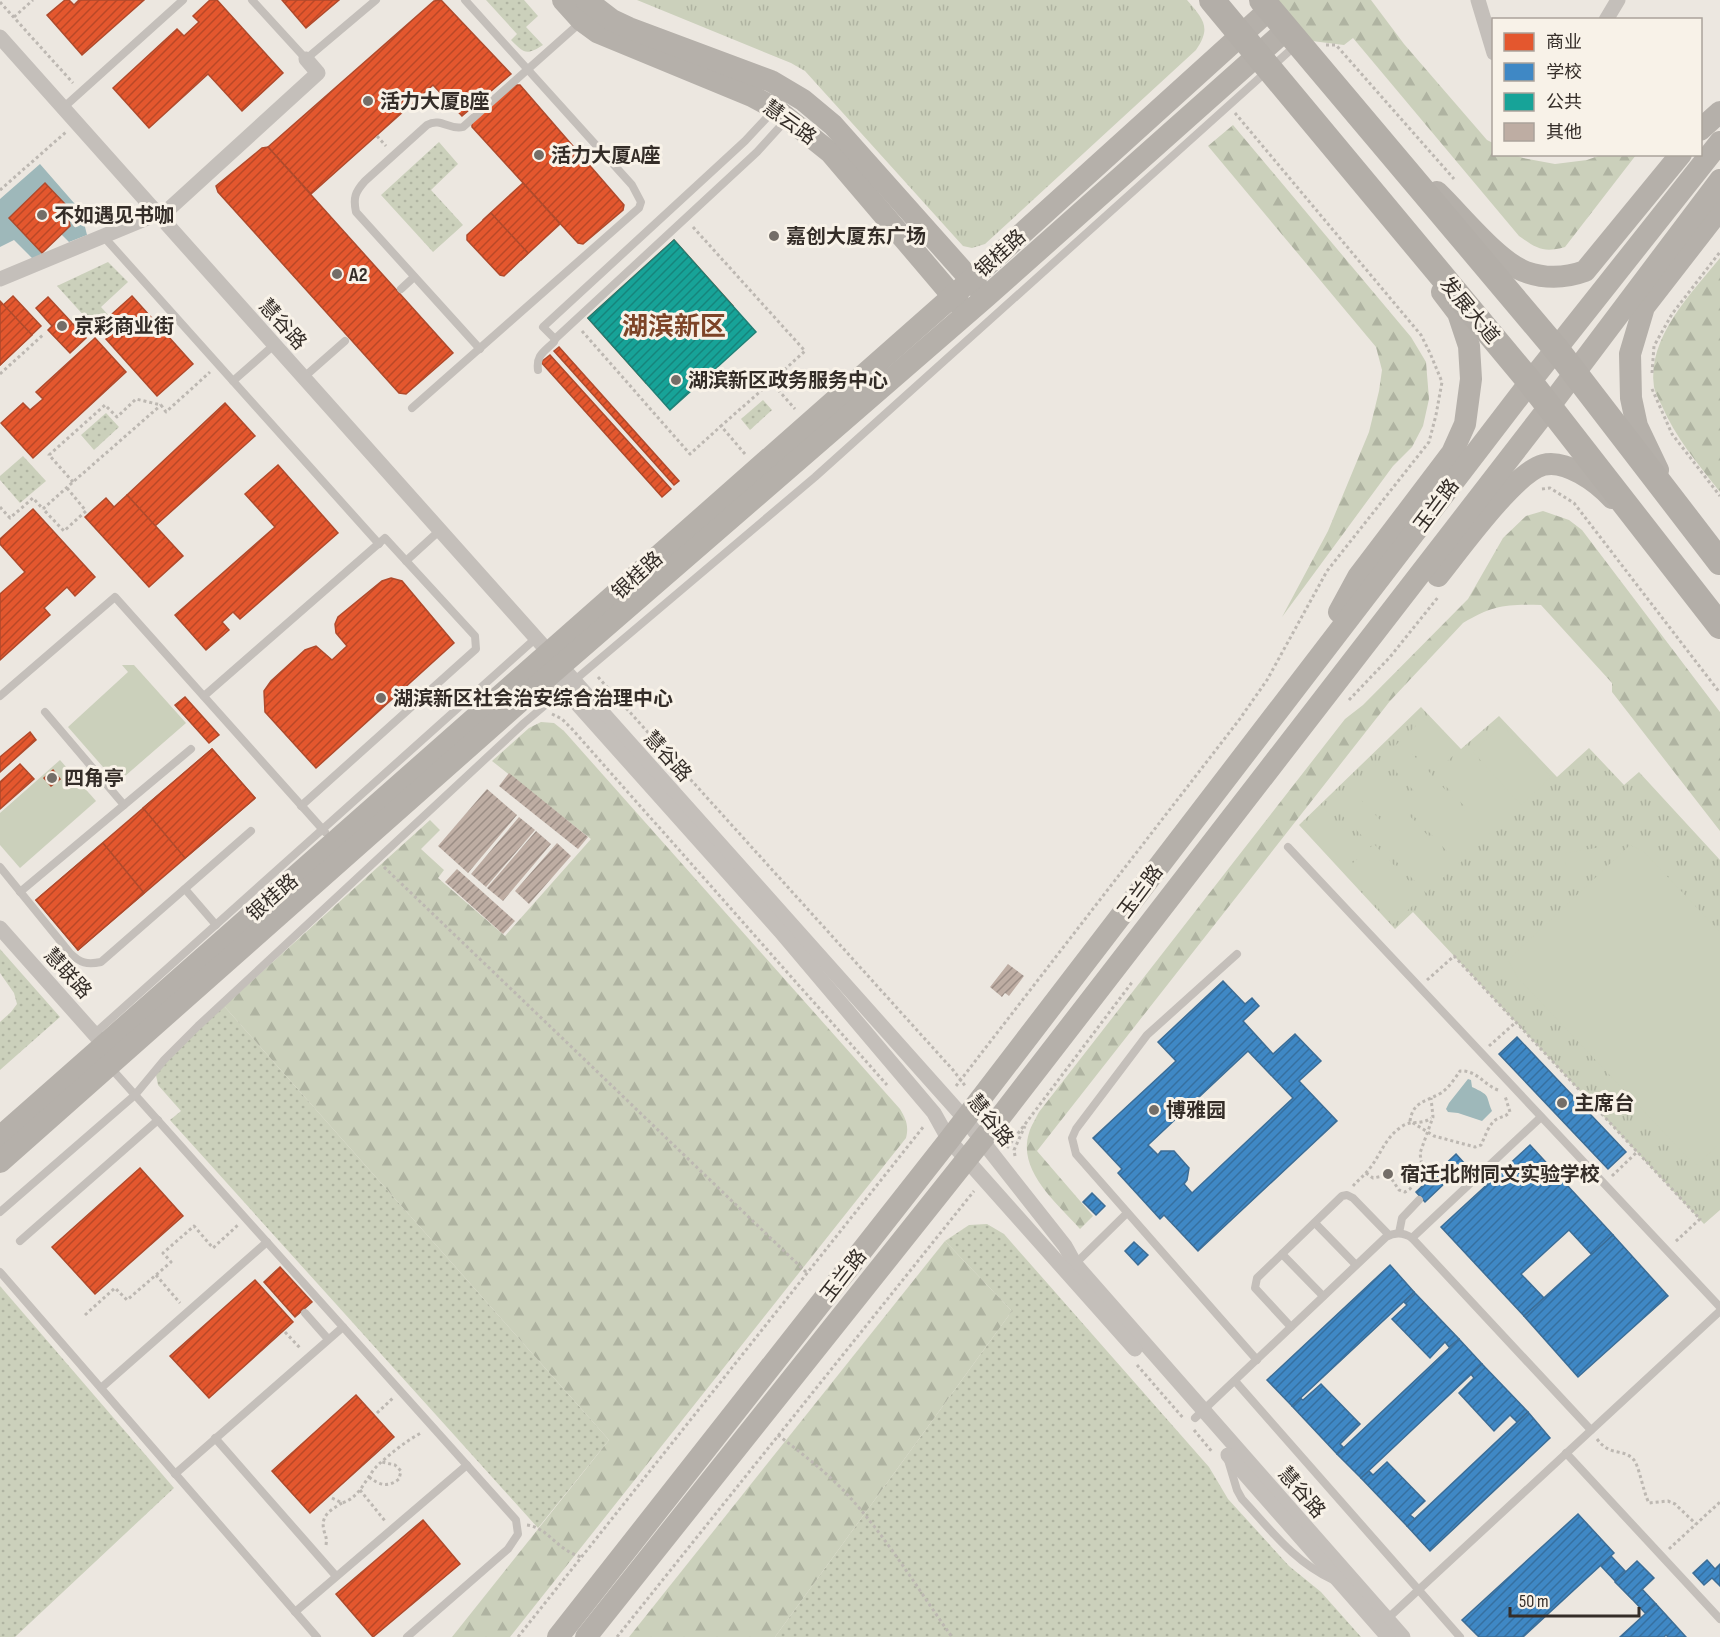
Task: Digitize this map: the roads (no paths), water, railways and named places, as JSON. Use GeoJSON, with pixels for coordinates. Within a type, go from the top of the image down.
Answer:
{"type":"FeatureCollection","features":[{"type":"Feature","properties":{"kind":"main road","name":"发展大道"},"geometry":{"type":"LineString","coordinates":[[1212,0],[1530,382],[1720,626]]}},
{"type":"Feature","properties":{"kind":"main road","name":"发展大道"},"geometry":{"type":"LineString","coordinates":[[1266,4],[1557,350],[1720,562]]}},
{"type":"Feature","properties":{"kind":"street","name":"慧云路"},"geometry":{"type":"LineString","coordinates":[[563,0],[584,10],[597,32],[618,42],[833,125],[986,297]]}},
{"type":"Feature","properties":{"kind":"street"},"geometry":{"type":"LineString","coordinates":[[1478,0],[1489,26],[1492,42]]}},
{"type":"Feature","properties":{"kind":"street"},"geometry":{"type":"LineString","coordinates":[[1607,18],[1618,0]]}},
{"type":"Feature","properties":{"kind":"street","name":"银桂路"},"geometry":{"type":"LineString","coordinates":[[0,1162],[102,1048],[328,836],[553,666],[758,469],[1241,34],[1266,4]]}},
{"type":"Feature","properties":{"kind":"street","name":"银桂路"},"geometry":{"type":"LineString","coordinates":[[0,1137],[1293,36]]}},
{"type":"Feature","properties":{"kind":"street","name":"慧谷路"},"geometry":{"type":"LineString","coordinates":[[0,37],[439,531],[934,1113],[949,1140],[966,1160],[1199,1414],[1226,1452],[1341,1584],[1384,1628],[1403,1637]]}},
{"type":"Feature","properties":{"kind":"street"},"geometry":{"type":"LineString","coordinates":[[0,279],[169,209],[318,73],[306,59]]}},
{"type":"Feature","properties":{"kind":"street","name":"慧云路"},"geometry":{"type":"LineString","coordinates":[[787,106],[831,153],[968,313]]}},
{"type":"Feature","properties":{"kind":"street"},"geometry":{"type":"LineString","coordinates":[[1702,129],[1720,112]]}},
{"type":"Feature","properties":{"kind":"street"},"geometry":{"type":"LineString","coordinates":[[1358,114],[1502,256],[1525,272],[1552,278],[1572,276],[1585,271],[1679,156]]}},
{"type":"Feature","properties":{"kind":"street"},"geometry":{"type":"LineString","coordinates":[[1305,676],[1358,577],[1452,453],[1465,424],[1471,379],[1469,346],[1458,314],[1330,142]]}},
{"type":"Feature","properties":{"kind":"street","name":"玉兰路"},"geometry":{"type":"LineString","coordinates":[[558,1637],[949,1140],[1530,382],[1720,142]]}},
{"type":"Feature","properties":{"kind":"street","name":"玉兰路"},"geometry":{"type":"LineString","coordinates":[[586,1637],[1338,697],[1574,373],[1720,180]]}},
{"type":"Feature","properties":{"kind":"street"},"geometry":{"type":"LineString","coordinates":[[1695,529],[1652,460],[1637,426],[1631,398],[1630,354],[1644,307],[1720,209]]}},
{"type":"Feature","properties":{"kind":"street"},"geometry":{"type":"LineString","coordinates":[[1338,697],[1510,488],[1527,473],[1544,464],[1579,472],[1601,486],[1659,548]]}},
{"type":"Feature","properties":{"kind":"street","name":"慧谷路"},"geometry":{"type":"LineString","coordinates":[[553,666],[946,1098],[971,1111],[989,1132],[998,1162],[1065,1246],[1075,1264],[1199,1414],[1384,1628]]}},
{"type":"Feature","properties":{"kind":"street","name":"慧联路"},"geometry":{"type":"LineString","coordinates":[[0,928],[102,1048]]}},
{"type":"Feature","properties":{"kind":"lane"},"geometry":{"type":"LineString","coordinates":[[63,108],[183,0]]}},
{"type":"Feature","properties":{"kind":"lane"},"geometry":{"type":"LineString","coordinates":[[252,0],[306,59],[376,0]]}},
{"type":"Feature","properties":{"kind":"lane"},"geometry":{"type":"LineString","coordinates":[[412,408],[639,208],[641,202],[632,185],[465,0]]}},
{"type":"Feature","properties":{"kind":"lane"},"geometry":{"type":"LineString","coordinates":[[480,349],[356,212],[353,200],[357,190],[427,124],[437,122],[458,129],[463,128],[528,70],[584,10]]}},
{"type":"Feature","properties":{"kind":"lane"},"geometry":{"type":"LineString","coordinates":[[0,1212],[135,1095],[164,1060],[198,1026],[524,723],[553,666],[590,668],[815,477],[1229,106],[1264,62]]}},
{"type":"Feature","properties":{"kind":"lane"},"geometry":{"type":"LineString","coordinates":[[538,370],[539,357],[555,339],[757,152],[787,106]]}},
{"type":"Feature","properties":{"kind":"lane"},"geometry":{"type":"LineString","coordinates":[[555,339],[543,327],[787,106]]}},
{"type":"Feature","properties":{"kind":"lane"},"geometry":{"type":"LineString","coordinates":[[104,237],[379,544]]}},
{"type":"Feature","properties":{"kind":"lane"},"geometry":{"type":"LineString","coordinates":[[401,289],[414,277]]}},
{"type":"Feature","properties":{"kind":"lane"},"geometry":{"type":"LineString","coordinates":[[303,378],[345,341]]}},
{"type":"Feature","properties":{"kind":"lane"},"geometry":{"type":"LineString","coordinates":[[233,381],[274,345]]}},
{"type":"Feature","properties":{"kind":"lane"},"geometry":{"type":"LineString","coordinates":[[406,561],[439,531]]}},
{"type":"Feature","properties":{"kind":"lane"},"geometry":{"type":"LineString","coordinates":[[204,696],[385,538],[475,636],[476,649],[301,806]]}},
{"type":"Feature","properties":{"kind":"lane"},"geometry":{"type":"LineString","coordinates":[[0,696],[115,597],[328,836],[216,924],[102,1048],[135,1095],[516,1520],[518,1534],[508,1549],[407,1637]]}},
{"type":"Feature","properties":{"kind":"lane"},"geometry":{"type":"LineString","coordinates":[[45,712],[124,805]]}},
{"type":"Feature","properties":{"kind":"lane"},"geometry":{"type":"LineString","coordinates":[[20,892],[191,749]]}},
{"type":"Feature","properties":{"kind":"lane"},"geometry":{"type":"LineString","coordinates":[[0,867],[70,953],[79,962],[90,964],[101,962],[251,831]]}},
{"type":"Feature","properties":{"kind":"lane"},"geometry":{"type":"LineString","coordinates":[[1288,847],[1720,1309],[1419,1589],[1384,1628]]}},
{"type":"Feature","properties":{"kind":"lane"},"geometry":{"type":"LineString","coordinates":[[185,889],[216,924]]}},
{"type":"Feature","properties":{"kind":"lane"},"geometry":{"type":"LineString","coordinates":[[1237,954],[1147,1035],[1071,1138],[1076,1154],[1257,1360]]}},
{"type":"Feature","properties":{"kind":"lane"},"geometry":{"type":"LineString","coordinates":[[1412,1238],[1541,1117]]}},
{"type":"Feature","properties":{"kind":"lane"},"geometry":{"type":"LineString","coordinates":[[20,1241],[158,1120]]}},
{"type":"Feature","properties":{"kind":"lane"},"geometry":{"type":"LineString","coordinates":[[1292,1327],[1255,1288],[1257,1278],[1342,1196],[1347,1195],[1353,1198],[1389,1235]]}},
{"type":"Feature","properties":{"kind":"lane"},"geometry":{"type":"LineString","coordinates":[[1398,1233],[1402,1218],[1419,1200]]}},
{"type":"Feature","properties":{"kind":"lane"},"geometry":{"type":"LineString","coordinates":[[1075,1264],[1127,1213]]}},
{"type":"Feature","properties":{"kind":"lane"},"geometry":{"type":"LineString","coordinates":[[1315,1222],[1356,1265]]}},
{"type":"Feature","properties":{"kind":"lane"},"geometry":{"type":"LineString","coordinates":[[1199,1414],[1356,1265],[1389,1235],[1398,1233],[1412,1238],[1591,1430]]}},
{"type":"Feature","properties":{"kind":"lane"},"geometry":{"type":"LineString","coordinates":[[101,1388],[267,1242]]}},
{"type":"Feature","properties":{"kind":"lane"},"geometry":{"type":"LineString","coordinates":[[1282,1254],[1323,1296]]}},
{"type":"Feature","properties":{"kind":"lane"},"geometry":{"type":"LineString","coordinates":[[0,1272],[317,1637]]}},
{"type":"Feature","properties":{"kind":"lane"},"geometry":{"type":"LineString","coordinates":[[305,1313],[328,1339]]}},
{"type":"Feature","properties":{"kind":"lane"},"geometry":{"type":"LineString","coordinates":[[175,1474],[343,1327]]}},
{"type":"Feature","properties":{"kind":"lane"},"geometry":{"type":"LineString","coordinates":[[1235,1381],[1460,1637]]}},
{"type":"Feature","properties":{"kind":"lane"},"geometry":{"type":"LineString","coordinates":[[215,1438],[336,1576]]}},
{"type":"Feature","properties":{"kind":"lane"},"geometry":{"type":"LineString","coordinates":[[1566,1454],[1720,1619]]}},
{"type":"Feature","properties":{"kind":"lane"},"geometry":{"type":"LineString","coordinates":[[295,1612],[467,1465]]}},
{"type":"Feature","properties":{"kind":"water"},"geometry":{"type":"Polygon","coordinates":[[[40,164],[81,211],[87,235],[69,242],[61,234],[70,225],[66,205],[45,184],[42,253],[34,260],[14,240],[0,247],[0,199],[40,164]]]}},
{"type":"Feature","properties":{"kind":"water"},"geometry":{"type":"Polygon","coordinates":[[[1468,1079],[1471,1080],[1472,1087],[1487,1096],[1492,1111],[1482,1121],[1448,1112],[1446,1109],[1468,1079]]]}},
{"type":"Feature","properties":{"kind":"place","name":"活力大厦B座"},"geometry":{"type":"Point","coordinates":[368,101]}},
{"type":"Feature","properties":{"kind":"place","name":"活力大厦A座"},"geometry":{"type":"Point","coordinates":[539,155]}},
{"type":"Feature","properties":{"kind":"place","name":"不如遇见书咖"},"geometry":{"type":"Point","coordinates":[42,215]}},
{"type":"Feature","properties":{"kind":"place","name":"嘉创大厦东广场"},"geometry":{"type":"Point","coordinates":[774,236]}},
{"type":"Feature","properties":{"kind":"place","name":"A2"},"geometry":{"type":"Point","coordinates":[337,274]}},
{"type":"Feature","properties":{"kind":"place","name":"京彩商业街"},"geometry":{"type":"Point","coordinates":[62,326]}},
{"type":"Feature","properties":{"kind":"place","name":"湖滨新区政务服务中心"},"geometry":{"type":"Point","coordinates":[676,380]}},
{"type":"Feature","properties":{"kind":"place","name":"湖滨新区社会治安综合治理中心"},"geometry":{"type":"Point","coordinates":[381,698]}},
{"type":"Feature","properties":{"kind":"place","name":"四角亭"},"geometry":{"type":"Point","coordinates":[52,778]}},
{"type":"Feature","properties":{"kind":"place","name":"主席台"},"geometry":{"type":"Point","coordinates":[1562,1103]}},
{"type":"Feature","properties":{"kind":"place","name":"博雅园"},"geometry":{"type":"Point","coordinates":[1154,1110]}},
{"type":"Feature","properties":{"kind":"place","name":"宿迁北附同文实验学校"},"geometry":{"type":"Point","coordinates":[1388,1174]}},
{"type":"Feature","properties":{"kind":"district","name":"湖滨新区"},"geometry":{"type":"Point","coordinates":[674,326]}}]}
